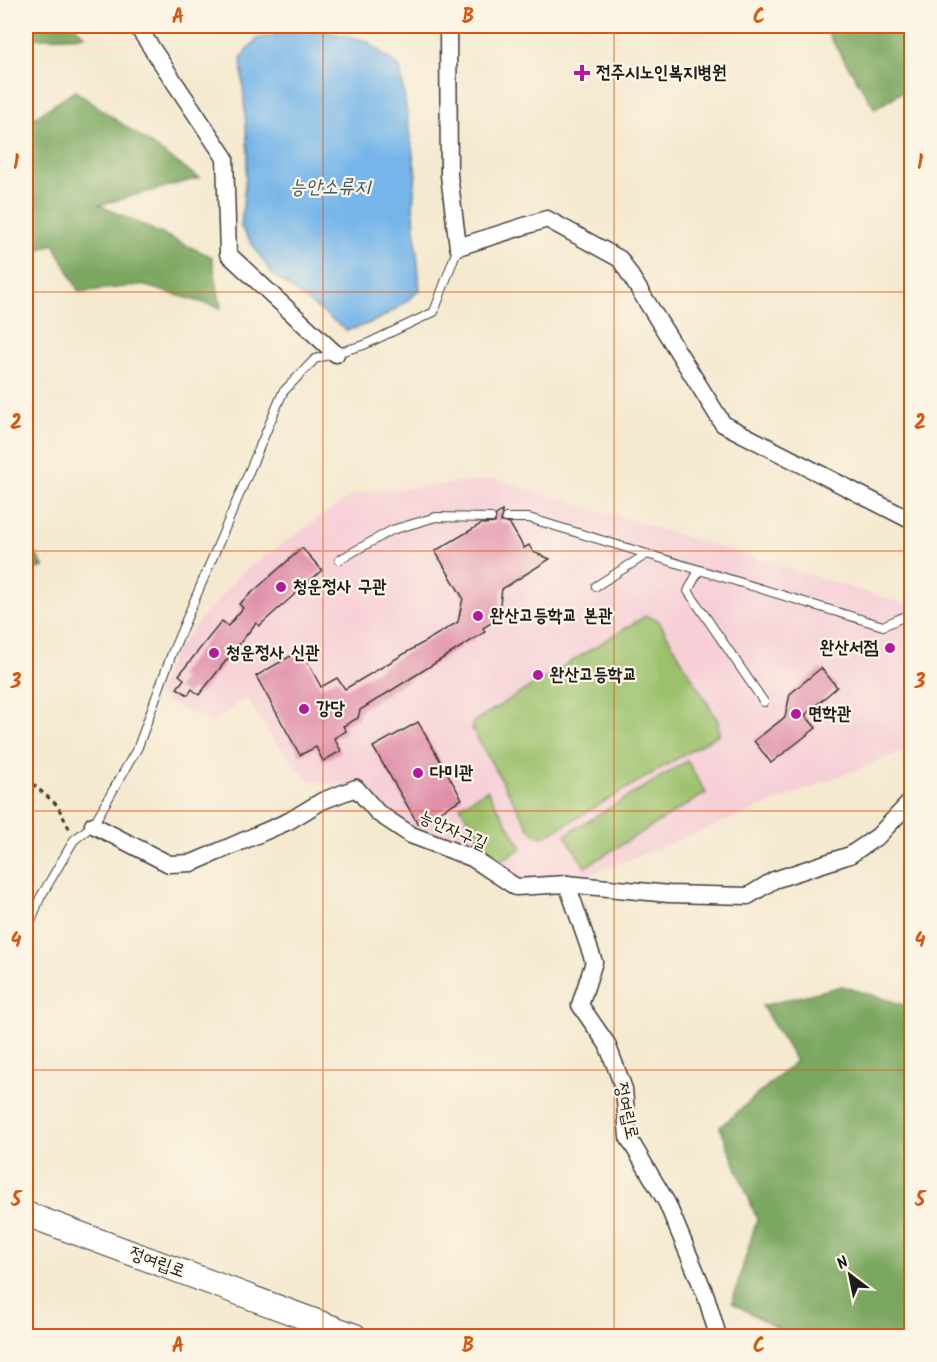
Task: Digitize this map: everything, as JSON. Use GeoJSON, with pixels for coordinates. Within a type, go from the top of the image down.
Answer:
{"type":"FeatureCollection","features":[{"type":"Feature","properties":{"kind":"street"},"geometry":{"type":"LineString","coordinates":[[137,26],[225,158],[228,254],[336,354]]}},
{"type":"Feature","properties":{"kind":"street"},"geometry":{"type":"LineString","coordinates":[[448,26],[449,175],[458,247],[547,219],[620,258],[723,424],[912,521]]}},
{"type":"Feature","properties":{"kind":"street","name":"능안자구길"},"geometry":{"type":"LineString","coordinates":[[93,825],[169,864],[192,863],[289,821],[322,801],[356,788],[378,813],[411,835],[472,858],[516,887],[567,884],[669,894],[748,896],[774,880],[850,855],[878,836],[912,800]]}},
{"type":"Feature","properties":{"kind":"street","name":"정여립로"},"geometry":{"type":"LineString","coordinates":[[567,884],[594,962],[580,1005],[607,1044],[624,1089],[628,1137],[667,1203],[706,1296],[718,1336]]}},
{"type":"Feature","properties":{"kind":"street","name":"정여립로"},"geometry":{"type":"LineString","coordinates":[[26,1214],[355,1336]]}},
{"type":"Feature","properties":{"kind":"lane"},"geometry":{"type":"LineString","coordinates":[[26,922],[31,921],[40,898],[74,840],[93,825],[138,747],[180,632],[283,392],[315,359],[364,345],[434,312],[458,247]]}},
{"type":"Feature","properties":{"kind":"lane"},"geometry":{"type":"LineString","coordinates":[[339,560],[392,530],[436,517],[491,518]]}},
{"type":"Feature","properties":{"kind":"lane"},"geometry":{"type":"LineString","coordinates":[[506,518],[529,518],[884,626],[912,613]]}},
{"type":"Feature","properties":{"kind":"lane"},"geometry":{"type":"LineString","coordinates":[[596,586],[647,554]]}},
{"type":"Feature","properties":{"kind":"lane"},"geometry":{"type":"LineString","coordinates":[[699,570],[688,591],[764,702]]}},
{"type":"Feature","properties":{"kind":"path"},"geometry":{"type":"LineString","coordinates":[[26,778],[57,805],[74,840]]}},
{"type":"Feature","properties":{"kind":"shaded area","name":"완산고등학교"},"geometry":{"type":"Polygon","coordinates":[[[497,479],[911,606],[911,748],[567,884],[508,882],[430,842],[356,788],[308,780],[271,737],[246,697],[211,724],[157,696],[172,653],[241,573],[355,493],[497,479]]]}},
{"type":"Feature","properties":{"kind":"green space"},"geometry":{"type":"Polygon","coordinates":[[[26,26],[75,26],[85,36],[26,39],[26,26]]]}},
{"type":"Feature","properties":{"kind":"green space"},"geometry":{"type":"Polygon","coordinates":[[[823,26],[911,26],[911,86],[875,109],[823,26]]]}},
{"type":"Feature","properties":{"kind":"green space"},"geometry":{"type":"Polygon","coordinates":[[[75,91],[199,178],[99,205],[212,257],[221,308],[142,285],[79,292],[54,244],[26,254],[26,123],[75,91]]]}},
{"type":"Feature","properties":{"kind":"green space"},"geometry":{"type":"Polygon","coordinates":[[[26,539],[44,567],[26,572],[26,539]]]}},
{"type":"Feature","properties":{"kind":"green space"},"geometry":{"type":"Polygon","coordinates":[[[645,616],[658,620],[718,721],[719,734],[546,836],[540,837],[529,828],[472,729],[473,722],[645,616]]]}},
{"type":"Feature","properties":{"kind":"green space"},"geometry":{"type":"Polygon","coordinates":[[[687,761],[706,793],[585,867],[565,835],[687,761]]]}},
{"type":"Feature","properties":{"kind":"green space"},"geometry":{"type":"Polygon","coordinates":[[[487,790],[522,848],[494,865],[460,806],[487,790]]]}},
{"type":"Feature","properties":{"kind":"green space"},"geometry":{"type":"Polygon","coordinates":[[[842,986],[911,1007],[911,1336],[909,1334],[905,1336],[791,1336],[732,1303],[757,1219],[720,1127],[796,1061],[762,1006],[842,986]]]}},
{"type":"Feature","properties":{"kind":"water","name":"능안소류지"},"geometry":{"type":"Polygon","coordinates":[[[309,28],[367,41],[400,68],[416,174],[413,203],[420,290],[386,315],[357,328],[346,330],[272,274],[241,227],[248,153],[241,58],[257,39],[309,28]]]}},
{"type":"Feature","properties":{"kind":"building","name":"완산고등학교 본관"},"geometry":{"type":"Polygon","coordinates":[[[502,511],[501,522],[510,524],[524,548],[529,545],[533,552],[550,559],[502,589],[499,611],[494,621],[483,628],[485,632],[360,710],[358,718],[343,726],[346,731],[334,738],[341,751],[323,761],[316,747],[300,755],[256,676],[301,650],[321,687],[337,678],[345,689],[458,622],[463,598],[435,551],[481,524],[495,523],[496,515],[502,511]]]}},
{"type":"Feature","properties":{"kind":"building"},"geometry":{"type":"Polygon","coordinates":[[[302,548],[322,570],[259,626],[256,623],[199,695],[192,689],[188,695],[177,688],[184,679],[179,675],[222,621],[228,626],[243,608],[239,604],[302,548]]]}},
{"type":"Feature","properties":{"kind":"building","name":"면학관"},"geometry":{"type":"Polygon","coordinates":[[[821,668],[837,687],[805,715],[816,728],[771,763],[754,741],[785,717],[790,694],[821,668]]]}},
{"type":"Feature","properties":{"kind":"building","name":"다미관"},"geometry":{"type":"Polygon","coordinates":[[[418,722],[462,799],[418,824],[373,747],[418,722]]]}},
{"type":"Feature","properties":{"kind":"place","name":"전주시노인복지병원"},"geometry":{"type":"Point","coordinates":[582,73]}},
{"type":"Feature","properties":{"kind":"place","name":"청운정사 구관"},"geometry":{"type":"Point","coordinates":[281,587]}},
{"type":"Feature","properties":{"kind":"place","name":"완산고등학교 본관"},"geometry":{"type":"Point","coordinates":[478,616]}},
{"type":"Feature","properties":{"kind":"place","name":"완산서점"},"geometry":{"type":"Point","coordinates":[890,648]}},
{"type":"Feature","properties":{"kind":"place","name":"청운정사 신관"},"geometry":{"type":"Point","coordinates":[214,653]}},
{"type":"Feature","properties":{"kind":"place","name":"완산고등학교"},"geometry":{"type":"Point","coordinates":[538,675]}},
{"type":"Feature","properties":{"kind":"place","name":"강당"},"geometry":{"type":"Point","coordinates":[304,709]}},
{"type":"Feature","properties":{"kind":"place","name":"면학관"},"geometry":{"type":"Point","coordinates":[796,714]}},
{"type":"Feature","properties":{"kind":"place","name":"다미관"},"geometry":{"type":"Point","coordinates":[418,773]}}]}
